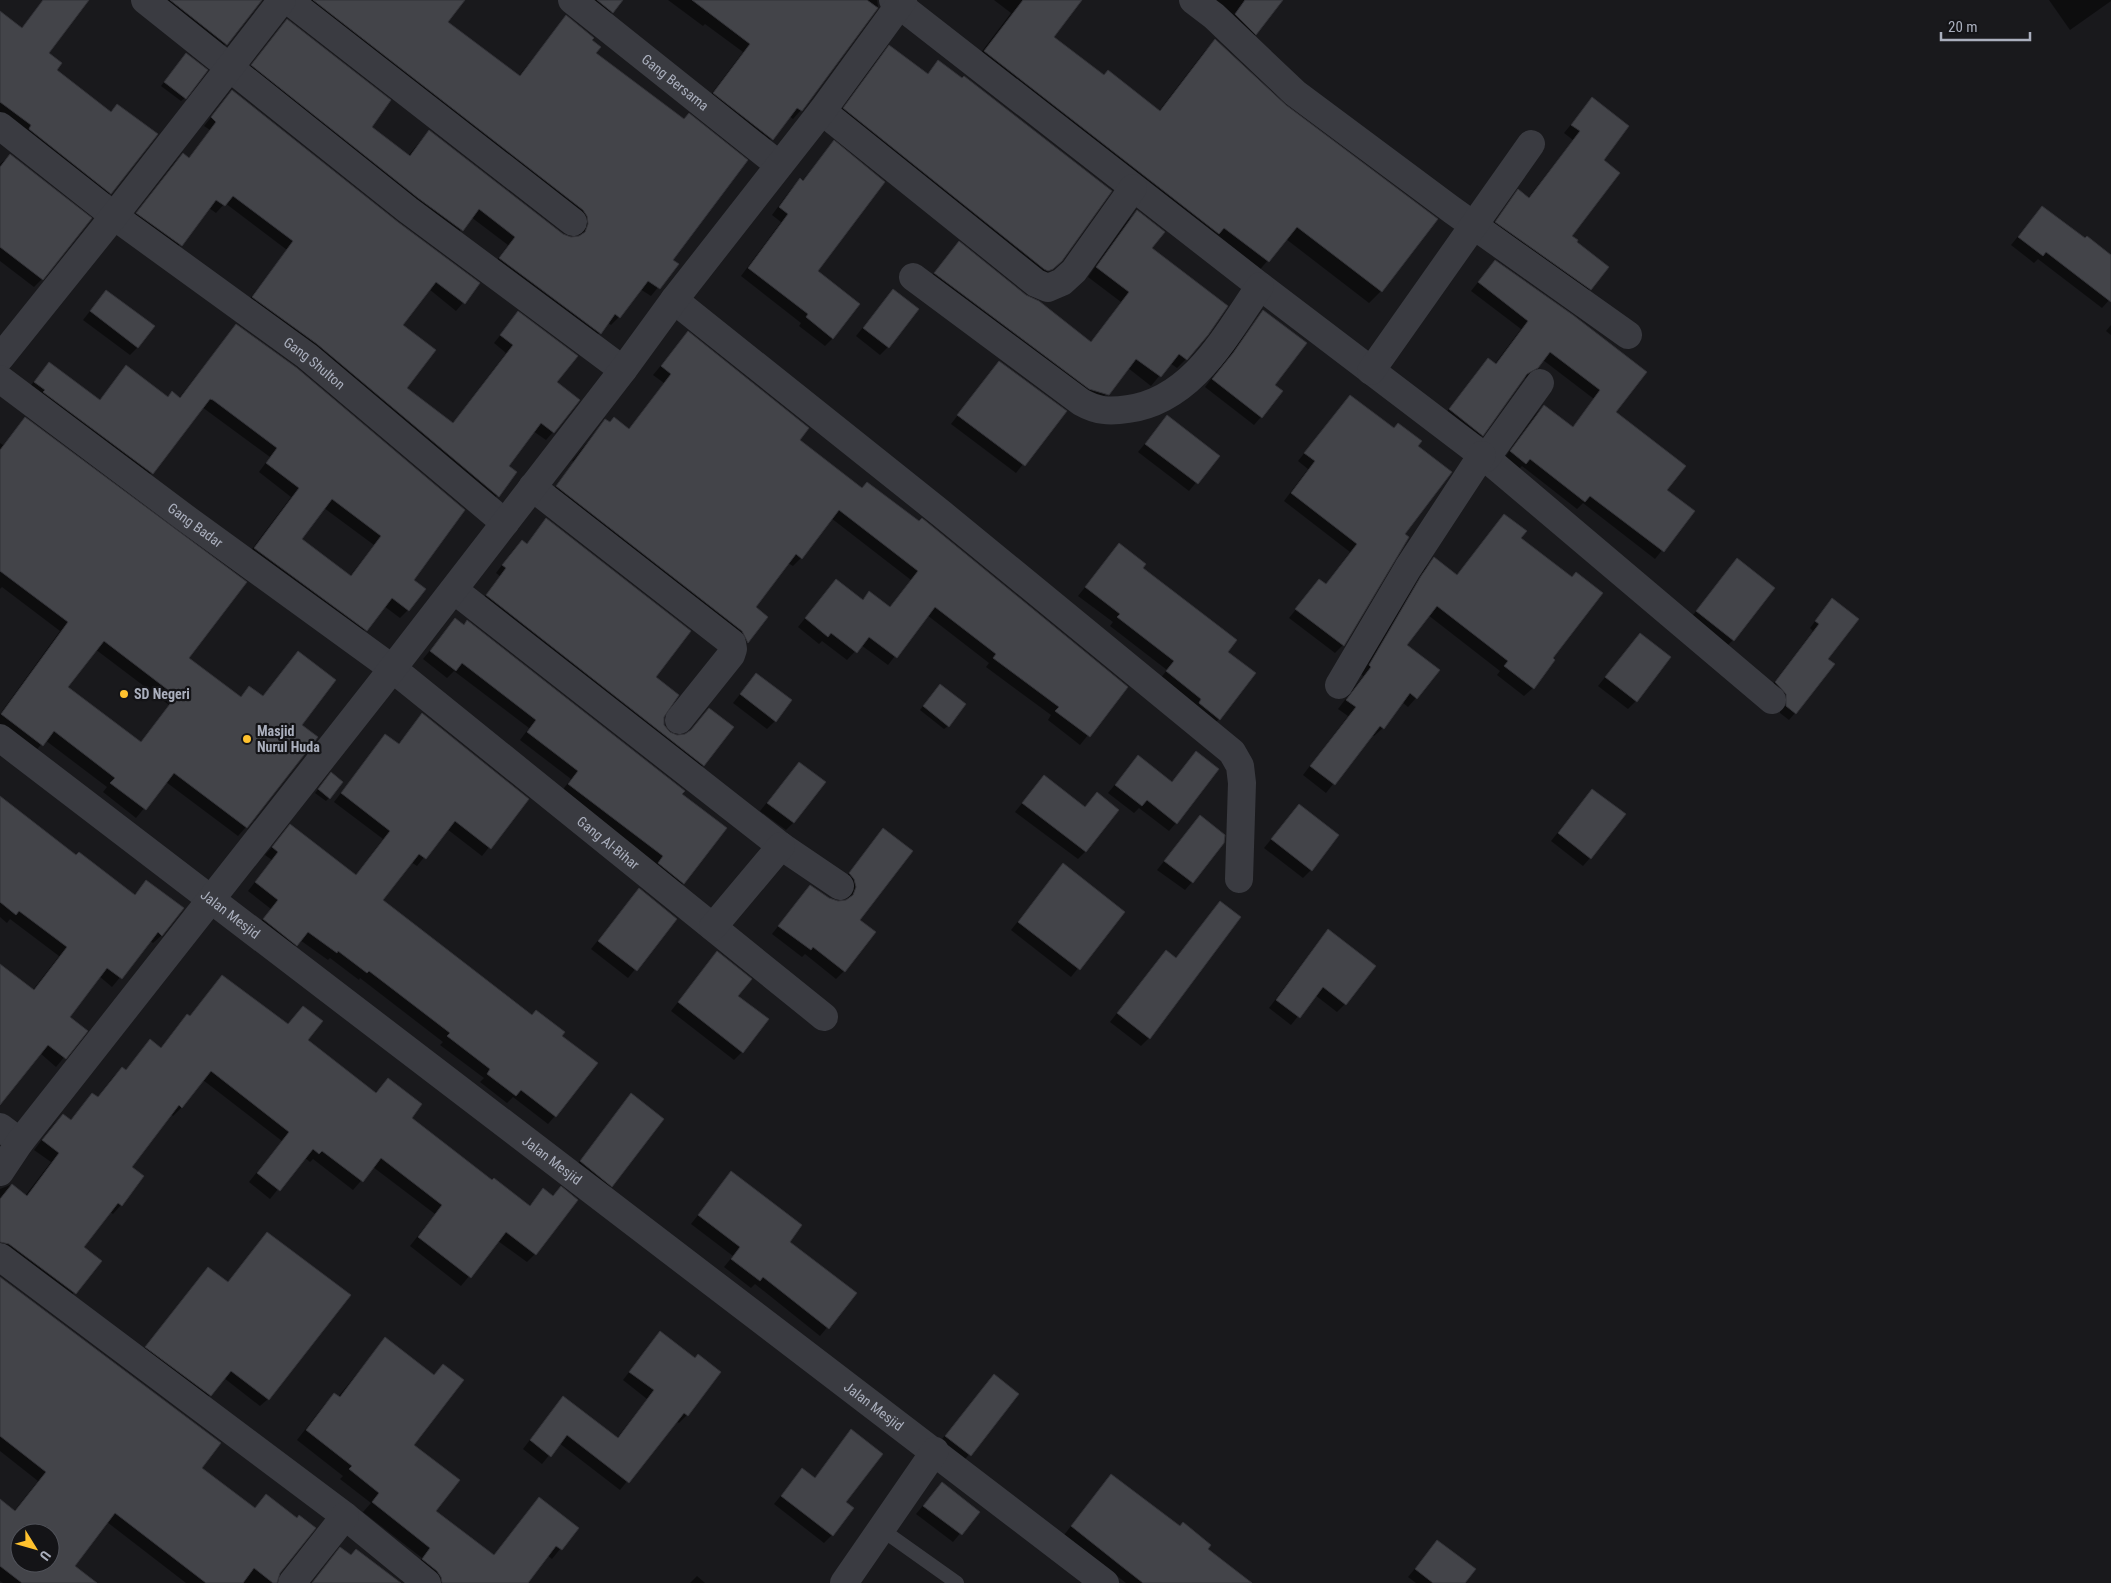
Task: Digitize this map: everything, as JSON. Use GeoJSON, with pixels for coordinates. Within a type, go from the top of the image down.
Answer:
{"type":"FeatureCollection","features":[{"type":"Feature","properties":{"kind":"street"},"geometry":{"type":"LineString","coordinates":[[145,0],[229,69],[408,210],[623,370]]}},
{"type":"Feature","properties":{"kind":"street"},"geometry":{"type":"LineString","coordinates":[[0,358],[114,216],[282,0]]}},
{"type":"Feature","properties":{"kind":"street"},"geometry":{"type":"LineString","coordinates":[[288,0],[573,222]]}},
{"type":"Feature","properties":{"kind":"street","name":"Gang Bersama"},"geometry":{"type":"LineString","coordinates":[[572,0],[779,165]]}},
{"type":"Feature","properties":{"kind":"street"},"geometry":{"type":"LineString","coordinates":[[1193,0],[1214,16],[1295,93],[1472,224],[1628,335]]}},
{"type":"Feature","properties":{"kind":"street"},"geometry":{"type":"LineString","coordinates":[[0,1172],[10,1135],[212,899],[393,669],[623,370],[674,300],[822,111],[899,2],[1133,188],[1484,456],[1772,700]]}},
{"type":"Feature","properties":{"kind":"street"},"geometry":{"type":"LineString","coordinates":[[822,111],[1036,283],[1048,288],[1062,282],[1074,271],[1133,188]]}},
{"type":"Feature","properties":{"kind":"street","name":"Gang Shulton"},"geometry":{"type":"LineString","coordinates":[[0,126],[114,216],[307,356],[505,523]]}},
{"type":"Feature","properties":{"kind":"street"},"geometry":{"type":"LineString","coordinates":[[1371,371],[1472,224],[1530,144]]}},
{"type":"Feature","properties":{"kind":"street"},"geometry":{"type":"LineString","coordinates":[[914,277],[1080,402],[1100,411],[1140,408],[1181,388],[1204,365],[1260,286]]}},
{"type":"Feature","properties":{"kind":"street"},"geometry":{"type":"LineString","coordinates":[[674,300],[957,526],[1232,752],[1240,766],[1242,783],[1239,879]]}},
{"type":"Feature","properties":{"kind":"street","name":"Gang Badar"},"geometry":{"type":"LineString","coordinates":[[0,380],[393,669]]}},
{"type":"Feature","properties":{"kind":"street"},"geometry":{"type":"LineString","coordinates":[[1339,685],[1408,568],[1484,456],[1540,383]]}},
{"type":"Feature","properties":{"kind":"street"},"geometry":{"type":"LineString","coordinates":[[532,488],[732,643],[731,655],[680,720]]}},
{"type":"Feature","properties":{"kind":"street"},"geometry":{"type":"LineString","coordinates":[[454,590],[781,846],[840,886]]}},
{"type":"Feature","properties":{"kind":"street","name":"Gang Al-Bihar"},"geometry":{"type":"LineString","coordinates":[[393,669],[824,1017]]}},
{"type":"Feature","properties":{"kind":"street","name":"Jalan Mesjid"},"geometry":{"type":"LineString","coordinates":[[0,738],[935,1451],[1105,1583]]}},
{"type":"Feature","properties":{"kind":"street"},"geometry":{"type":"LineString","coordinates":[[713,927],[781,846]]}},
{"type":"Feature","properties":{"kind":"street"},"geometry":{"type":"LineString","coordinates":[[0,1257],[345,1516],[427,1583]]}},
{"type":"Feature","properties":{"kind":"street"},"geometry":{"type":"LineString","coordinates":[[844,1583],[935,1451]]}},
{"type":"Feature","properties":{"kind":"street"},"geometry":{"type":"LineString","coordinates":[[292,1583],[345,1516]]}},
{"type":"Feature","properties":{"kind":"lane"},"geometry":{"type":"LineString","coordinates":[[881,1529],[957,1583]]}},
{"type":"Feature","properties":{"kind":"building"},"geometry":{"type":"Polygon","coordinates":[[[43,0],[89,0],[49,53],[62,63],[57,70],[111,112],[117,104],[158,134],[111,194],[29,129],[31,125],[0,102],[0,11],[22,28],[43,0]]]}},
{"type":"Feature","properties":{"kind":"building"},"geometry":{"type":"Polygon","coordinates":[[[170,0],[262,0],[227,45],[170,0]]]}},
{"type":"Feature","properties":{"kind":"building"},"geometry":{"type":"Polygon","coordinates":[[[313,0],[465,0],[448,22],[520,76],[566,15],[594,38],[592,40],[601,47],[596,53],[684,119],[689,113],[748,160],[673,260],[679,264],[660,289],[648,281],[620,318],[615,314],[601,334],[499,258],[515,237],[479,209],[463,231],[418,198],[251,65],[287,19],[391,100],[372,127],[410,156],[429,130],[563,234],[571,237],[579,236],[585,232],[588,224],[587,216],[583,210],[313,0]]]}},
{"type":"Feature","properties":{"kind":"building"},"geometry":{"type":"Polygon","coordinates":[[[597,0],[623,0],[613,13],[597,0]]]}},
{"type":"Feature","properties":{"kind":"building"},"geometry":{"type":"Polygon","coordinates":[[[692,0],[867,0],[878,8],[802,111],[797,108],[773,140],[713,93],[750,44],[692,0]]]}},
{"type":"Feature","properties":{"kind":"building"},"geometry":{"type":"Polygon","coordinates":[[[1023,0],[1082,0],[1054,37],[1104,75],[1108,70],[1160,111],[1215,39],[1286,105],[1438,219],[1382,292],[1297,227],[1269,262],[1224,228],[1219,234],[984,51],[1023,0]]]}},
{"type":"Feature","properties":{"kind":"building"},"geometry":{"type":"Polygon","coordinates":[[[1245,0],[1283,0],[1256,35],[1235,14],[1245,0]]]}},
{"type":"Feature","properties":{"kind":"building"},"geometry":{"type":"Polygon","coordinates":[[[889,45],[928,74],[938,60],[962,78],[964,76],[1112,191],[1062,261],[1053,269],[1048,271],[1044,269],[843,108],[889,45]]]}},
{"type":"Feature","properties":{"kind":"building"},"geometry":{"type":"Polygon","coordinates":[[[186,53],[208,70],[186,99],[164,82],[186,53]]]}},
{"type":"Feature","properties":{"kind":"building"},"geometry":{"type":"Polygon","coordinates":[[[232,90],[398,222],[480,283],[465,304],[436,282],[403,325],[436,350],[407,388],[453,423],[513,345],[500,335],[518,311],[578,356],[557,382],[580,400],[554,433],[541,423],[509,466],[517,472],[499,497],[317,344],[252,297],[293,241],[233,196],[225,206],[216,200],[182,246],[136,213],[183,153],[189,158],[216,122],[211,117],[232,90]]]}},
{"type":"Feature","properties":{"kind":"building"},"geometry":{"type":"Polygon","coordinates":[[[1592,97],[1629,126],[1604,160],[1620,173],[1572,236],[1609,267],[1591,290],[1495,222],[1518,189],[1529,198],[1580,131],[1571,125],[1592,97]]]}},
{"type":"Feature","properties":{"kind":"building"},"geometry":{"type":"Polygon","coordinates":[[[834,140],[885,182],[818,271],[860,304],[833,339],[806,317],[808,314],[748,268],[788,214],[779,207],[800,178],[803,181],[834,140]]]}},
{"type":"Feature","properties":{"kind":"building"},"geometry":{"type":"Polygon","coordinates":[[[10,154],[92,218],[43,280],[0,247],[0,167],[10,154]]]}},
{"type":"Feature","properties":{"kind":"building"},"geometry":{"type":"Polygon","coordinates":[[[2042,206],[2085,238],[2087,236],[2111,255],[2111,302],[2046,252],[2043,256],[2018,237],[2042,206]]]}},
{"type":"Feature","properties":{"kind":"building"},"geometry":{"type":"Polygon","coordinates":[[[1137,210],[1165,232],[1152,248],[1228,306],[1208,335],[1187,360],[1179,354],[1161,377],[1136,359],[1109,395],[1089,389],[934,273],[959,241],[1026,295],[1039,301],[1091,342],[1129,292],[1096,267],[1137,210]]]}},
{"type":"Feature","properties":{"kind":"building"},"geometry":{"type":"Polygon","coordinates":[[[1495,260],[1573,315],[1647,372],[1616,412],[1686,466],[1667,490],[1695,511],[1664,552],[1590,496],[1585,502],[1530,459],[1526,464],[1510,451],[1544,405],[1573,427],[1600,390],[1550,352],[1538,368],[1527,374],[1483,436],[1449,409],[1488,358],[1496,364],[1528,321],[1478,282],[1495,260]]]}},
{"type":"Feature","properties":{"kind":"building"},"geometry":{"type":"Polygon","coordinates":[[[893,289],[919,309],[889,348],[863,328],[893,289]]]}},
{"type":"Feature","properties":{"kind":"building"},"geometry":{"type":"Polygon","coordinates":[[[106,290],[155,326],[138,348],[90,311],[106,290]]]}},
{"type":"Feature","properties":{"kind":"building"},"geometry":{"type":"Polygon","coordinates":[[[1263,310],[1307,343],[1275,385],[1283,391],[1262,418],[1212,379],[1263,310]]]}},
{"type":"Feature","properties":{"kind":"building"},"geometry":{"type":"Polygon","coordinates":[[[236,324],[297,368],[465,510],[414,580],[426,589],[409,611],[392,598],[367,631],[254,548],[299,488],[266,463],[277,448],[213,400],[210,399],[153,474],[43,392],[45,390],[34,382],[49,362],[100,400],[126,365],[168,397],[172,391],[180,398],[236,324]],[[332,499],[302,539],[351,576],[381,536],[332,499]]]}},
{"type":"Feature","properties":{"kind":"building"},"geometry":{"type":"Polygon","coordinates":[[[688,331],[809,428],[800,440],[862,488],[867,482],[919,521],[922,518],[1128,687],[1090,737],[1055,711],[1059,707],[993,658],[996,654],[935,607],[897,658],[869,637],[857,653],[831,633],[828,637],[805,618],[836,579],[863,600],[869,591],[890,607],[918,571],[839,510],[802,559],[796,554],[756,607],[768,617],[748,643],[742,631],[556,486],[605,419],[610,422],[614,417],[629,429],[671,374],[661,366],[688,331]]]}},
{"type":"Feature","properties":{"kind":"building"},"geometry":{"type":"Polygon","coordinates":[[[999,361],[1067,411],[1025,466],[957,415],[999,361]]]}},
{"type":"Feature","properties":{"kind":"building"},"geometry":{"type":"Polygon","coordinates":[[[1350,395],[1394,428],[1398,423],[1422,441],[1418,446],[1452,472],[1405,534],[1409,537],[1344,646],[1295,609],[1319,579],[1326,584],[1357,544],[1291,493],[1315,461],[1304,453],[1350,395]]]}},
{"type":"Feature","properties":{"kind":"building"},"geometry":{"type":"Polygon","coordinates":[[[1167,415],[1220,456],[1198,484],[1145,444],[1167,415]]]}},
{"type":"Feature","properties":{"kind":"building"},"geometry":{"type":"Polygon","coordinates":[[[25,417],[247,582],[189,658],[241,697],[249,686],[263,696],[298,651],[336,680],[302,725],[318,737],[247,828],[174,773],[146,810],[110,783],[115,778],[54,731],[43,746],[1,714],[68,622],[0,571],[0,450],[25,417]],[[104,641],[68,687],[141,742],[176,696],[104,641]]]}},
{"type":"Feature","properties":{"kind":"building"},"geometry":{"type":"Polygon","coordinates":[[[1504,514],[1527,531],[1521,538],[1572,577],[1576,572],[1603,593],[1553,658],[1555,660],[1534,689],[1504,666],[1508,661],[1437,606],[1407,645],[1440,670],[1417,699],[1410,693],[1384,729],[1380,726],[1335,785],[1310,766],[1356,707],[1346,700],[1371,667],[1369,665],[1421,576],[1434,557],[1457,575],[1504,514]]]}},
{"type":"Feature","properties":{"kind":"building"},"geometry":{"type":"Polygon","coordinates":[[[546,518],[691,631],[656,677],[679,695],[664,717],[664,725],[670,732],[677,735],[685,734],[691,730],[709,708],[734,727],[704,766],[486,595],[506,568],[502,565],[522,540],[527,544],[546,518]]]}},
{"type":"Feature","properties":{"kind":"building"},"geometry":{"type":"Polygon","coordinates":[[[1119,543],[1146,564],[1143,568],[1237,640],[1228,652],[1256,673],[1220,720],[1199,703],[1201,699],[1166,671],[1174,661],[1117,617],[1120,614],[1085,587],[1119,543]]]}},
{"type":"Feature","properties":{"kind":"building"},"geometry":{"type":"Polygon","coordinates":[[[1737,558],[1775,588],[1734,641],[1696,611],[1737,558]]]}},
{"type":"Feature","properties":{"kind":"building"},"geometry":{"type":"Polygon","coordinates":[[[1832,598],[1859,619],[1828,659],[1835,664],[1796,714],[1786,706],[1786,694],[1775,682],[1819,624],[1815,621],[1832,598]]]}},
{"type":"Feature","properties":{"kind":"building"},"geometry":{"type":"Polygon","coordinates":[[[455,618],[464,625],[467,620],[685,791],[682,794],[727,828],[684,884],[658,863],[663,856],[568,784],[578,771],[527,732],[536,720],[462,663],[456,671],[430,651],[455,618]]]}},
{"type":"Feature","properties":{"kind":"building"},"geometry":{"type":"Polygon","coordinates":[[[1640,633],[1671,657],[1637,702],[1605,677],[1640,633]]]}},
{"type":"Feature","properties":{"kind":"building"},"geometry":{"type":"Polygon","coordinates":[[[756,673],[792,700],[776,722],[740,694],[756,673]]]}},
{"type":"Feature","properties":{"kind":"building"},"geometry":{"type":"Polygon","coordinates":[[[940,684],[966,704],[949,727],[923,706],[940,684]]]}},
{"type":"Feature","properties":{"kind":"building"},"geometry":{"type":"Polygon","coordinates":[[[422,713],[529,799],[491,849],[455,821],[426,859],[419,854],[383,900],[532,1015],[536,1010],[565,1032],[562,1036],[598,1063],[556,1117],[521,1090],[516,1096],[487,1074],[490,1069],[447,1036],[450,1033],[369,971],[367,973],[338,951],[337,953],[308,932],[297,946],[263,919],[278,900],[255,882],[278,852],[272,847],[290,824],[356,875],[390,831],[341,793],[385,734],[399,744],[422,713]]]}},
{"type":"Feature","properties":{"kind":"building"},"geometry":{"type":"Polygon","coordinates":[[[1196,751],[1219,769],[1177,824],[1147,800],[1142,806],[1115,785],[1138,755],[1172,782],[1196,751]]]}},
{"type":"Feature","properties":{"kind":"building"},"geometry":{"type":"Polygon","coordinates":[[[799,762],[826,782],[794,823],[767,803],[799,762]]]}},
{"type":"Feature","properties":{"kind":"building"},"geometry":{"type":"Polygon","coordinates":[[[331,772],[343,782],[330,799],[318,789],[331,772]]]}},
{"type":"Feature","properties":{"kind":"building"},"geometry":{"type":"Polygon","coordinates":[[[1044,775],[1085,807],[1097,792],[1119,810],[1086,852],[1022,803],[1044,775]]]}},
{"type":"Feature","properties":{"kind":"building"},"geometry":{"type":"Polygon","coordinates":[[[1592,789],[1626,814],[1591,859],[1558,833],[1592,789]]]}},
{"type":"Feature","properties":{"kind":"building"},"geometry":{"type":"Polygon","coordinates":[[[0,796],[76,855],[79,852],[135,895],[146,880],[184,908],[162,936],[158,932],[122,979],[107,968],[70,1017],[88,1031],[66,1059],[48,1045],[0,1105],[0,964],[34,990],[67,947],[19,911],[16,915],[0,902],[0,796]]]}},
{"type":"Feature","properties":{"kind":"building"},"geometry":{"type":"Polygon","coordinates":[[[1299,804],[1339,835],[1312,871],[1271,839],[1299,804]]]}},
{"type":"Feature","properties":{"kind":"building"},"geometry":{"type":"Polygon","coordinates":[[[1200,815],[1225,835],[1224,843],[1193,883],[1164,861],[1200,815]]]}},
{"type":"Feature","properties":{"kind":"building"},"geometry":{"type":"Polygon","coordinates":[[[883,828],[913,851],[860,920],[876,932],[845,972],[813,947],[811,950],[778,926],[810,885],[829,898],[838,901],[846,900],[853,895],[856,887],[854,879],[849,873],[883,828]]]}},
{"type":"Feature","properties":{"kind":"building"},"geometry":{"type":"Polygon","coordinates":[[[1063,863],[1125,912],[1080,970],[1018,922],[1063,863]]]}},
{"type":"Feature","properties":{"kind":"building"},"geometry":{"type":"Polygon","coordinates":[[[639,888],[677,919],[637,971],[598,941],[639,888]]]}},
{"type":"Feature","properties":{"kind":"building"},"geometry":{"type":"Polygon","coordinates":[[[1220,901],[1241,917],[1150,1039],[1117,1013],[1166,950],[1176,958],[1220,901]]]}},
{"type":"Feature","properties":{"kind":"building"},"geometry":{"type":"Polygon","coordinates":[[[1328,929],[1376,966],[1346,1005],[1323,987],[1300,1018],[1276,1000],[1328,929]]]}},
{"type":"Feature","properties":{"kind":"building"},"geometry":{"type":"Polygon","coordinates":[[[717,951],[752,979],[738,996],[769,1019],[743,1053],[678,1002],[717,951]]]}},
{"type":"Feature","properties":{"kind":"building"},"geometry":{"type":"Polygon","coordinates":[[[222,975],[288,1024],[303,1006],[323,1021],[308,1040],[376,1093],[388,1078],[422,1104],[412,1118],[492,1180],[494,1178],[530,1206],[543,1188],[553,1196],[561,1186],[578,1200],[536,1255],[506,1232],[471,1278],[418,1237],[442,1205],[381,1158],[363,1182],[322,1151],[319,1154],[313,1149],[280,1191],[257,1173],[289,1132],[211,1071],[182,1108],[179,1105],[132,1167],[144,1176],[122,1206],[118,1203],[84,1247],[102,1261],[76,1294],[9,1244],[0,1242],[0,1199],[12,1184],[27,1196],[59,1153],[42,1140],[63,1114],[71,1120],[92,1093],[98,1097],[122,1067],[126,1070],[150,1039],[161,1048],[187,1014],[190,1016],[222,975]]]}},
{"type":"Feature","properties":{"kind":"building"},"geometry":{"type":"Polygon","coordinates":[[[631,1093],[664,1119],[612,1187],[580,1161],[631,1093]]]}},
{"type":"Feature","properties":{"kind":"building"},"geometry":{"type":"Polygon","coordinates":[[[731,1171],[802,1225],[790,1242],[857,1293],[829,1329],[763,1277],[760,1281],[731,1259],[740,1247],[698,1215],[731,1171]]]}},
{"type":"Feature","properties":{"kind":"building"},"geometry":{"type":"Polygon","coordinates":[[[267,1232],[351,1295],[269,1400],[231,1371],[211,1396],[145,1347],[208,1267],[228,1282],[267,1232]]]}},
{"type":"Feature","properties":{"kind":"building"},"geometry":{"type":"Polygon","coordinates":[[[0,1277],[221,1443],[202,1468],[255,1508],[266,1494],[297,1518],[299,1515],[316,1528],[280,1573],[277,1583],[273,1583],[254,1568],[243,1583],[206,1583],[115,1513],[75,1566],[97,1583],[22,1583],[0,1566],[0,1499],[15,1511],[46,1472],[0,1436],[0,1277]]]}},
{"type":"Feature","properties":{"kind":"building"},"geometry":{"type":"Polygon","coordinates":[[[660,1331],[695,1358],[698,1354],[721,1372],[688,1416],[684,1413],[629,1483],[567,1435],[551,1457],[530,1440],[563,1396],[618,1438],[654,1390],[629,1372],[660,1331]]]}},
{"type":"Feature","properties":{"kind":"building"},"geometry":{"type":"Polygon","coordinates":[[[385,1337],[434,1375],[443,1364],[464,1380],[414,1445],[460,1480],[436,1511],[494,1555],[539,1497],[579,1528],[562,1550],[556,1546],[528,1583],[442,1583],[437,1571],[422,1559],[430,1548],[372,1502],[379,1493],[349,1469],[352,1466],[306,1430],[334,1393],[340,1397],[385,1337]]]}},
{"type":"Feature","properties":{"kind":"building"},"geometry":{"type":"Polygon","coordinates":[[[994,1374],[1019,1394],[971,1456],[945,1436],[994,1374]]]}},
{"type":"Feature","properties":{"kind":"building"},"geometry":{"type":"Polygon","coordinates":[[[851,1429],[883,1454],[846,1502],[854,1508],[833,1536],[781,1496],[802,1468],[815,1478],[851,1429]]]}},
{"type":"Feature","properties":{"kind":"building"},"geometry":{"type":"Polygon","coordinates":[[[1111,1474],[1180,1526],[1183,1522],[1211,1545],[1208,1549],[1252,1583],[1143,1583],[1071,1526],[1111,1474]]]}},
{"type":"Feature","properties":{"kind":"building"},"geometry":{"type":"Polygon","coordinates":[[[942,1482],[980,1512],[962,1535],[923,1506],[942,1482]]]}},
{"type":"Feature","properties":{"kind":"building"},"geometry":{"type":"Polygon","coordinates":[[[1437,1540],[1476,1569],[1465,1583],[1433,1583],[1415,1569],[1437,1540]]]}},
{"type":"Feature","properties":{"kind":"building"},"geometry":{"type":"Polygon","coordinates":[[[340,1547],[351,1555],[356,1549],[401,1583],[312,1583],[340,1547]]]}},
{"type":"Feature","properties":{"kind":"place","name":"SD Negeri"},"geometry":{"type":"Point","coordinates":[124,694]}},
{"type":"Feature","properties":{"kind":"place","name":"Masjid Nurul Huda"},"geometry":{"type":"Point","coordinates":[247,739]}}]}
